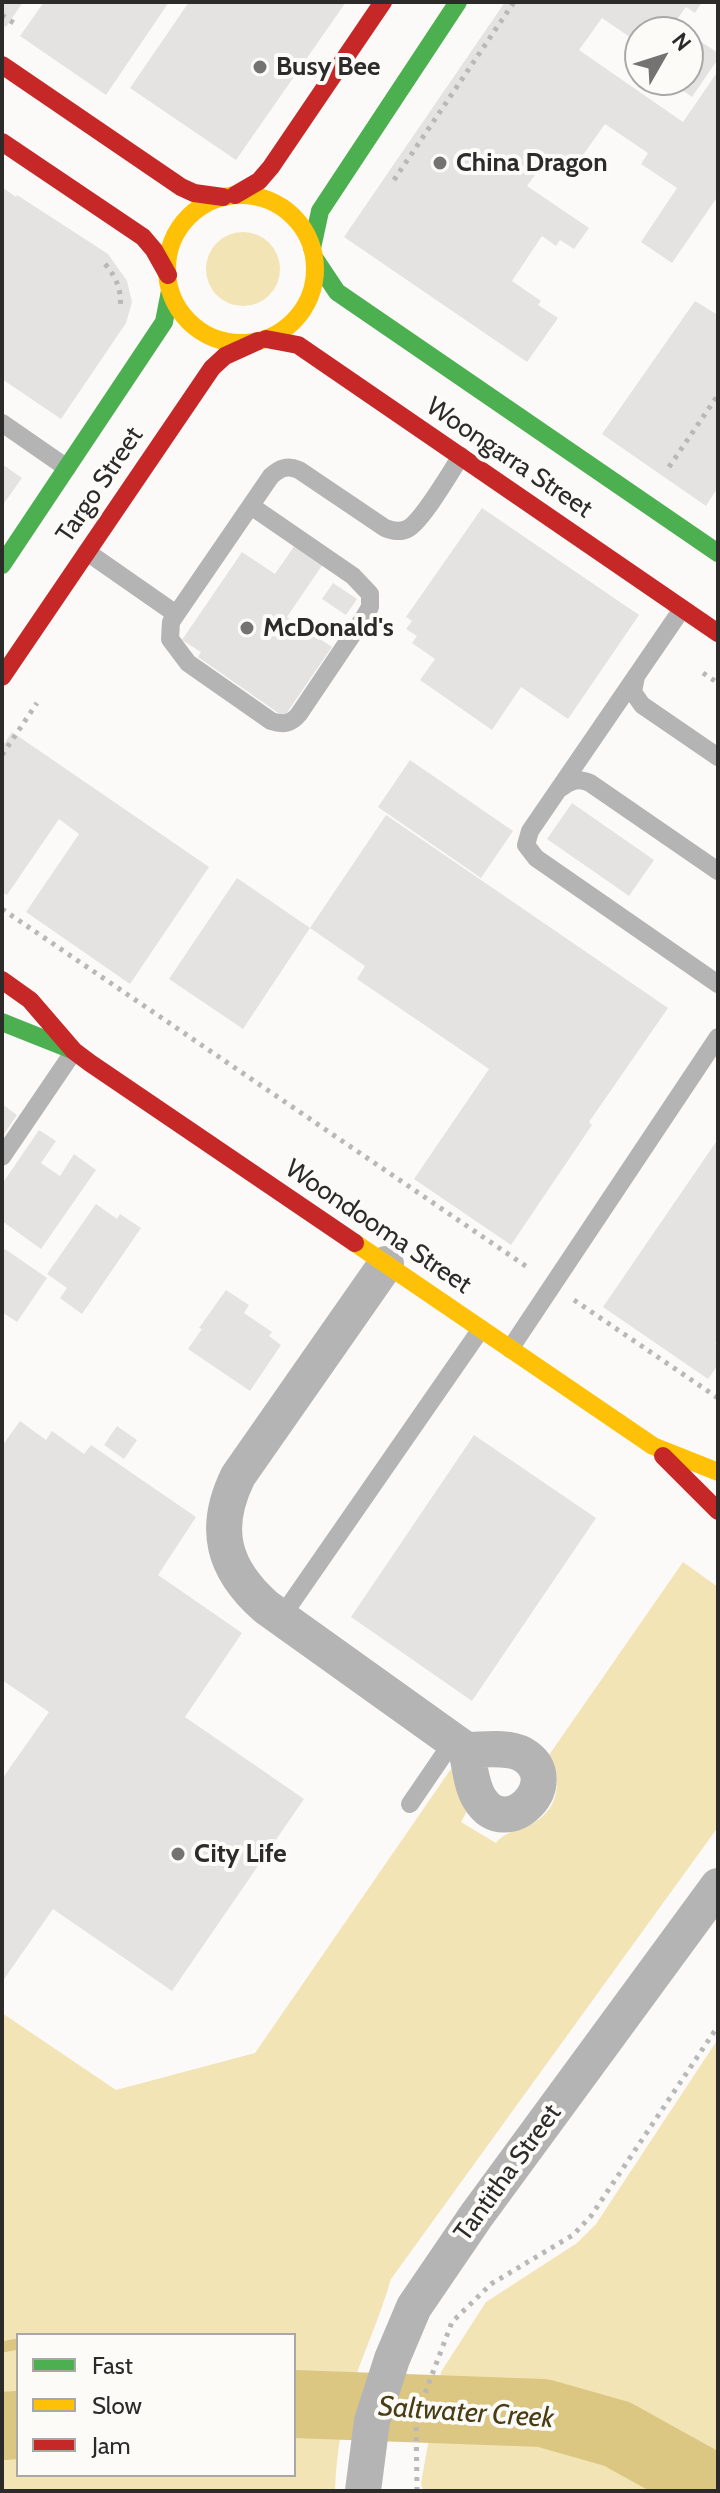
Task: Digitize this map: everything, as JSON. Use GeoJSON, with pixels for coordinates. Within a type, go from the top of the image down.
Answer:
{"type":"FeatureCollection","features":[{"type":"Feature","properties":{"kind":"street"},"geometry":{"type":"LineString","coordinates":[[169,283],[169,254],[176,235],[188,218],[204,205],[259,181],[383,2]]}},
{"type":"Feature","properties":{"kind":"street"},"geometry":{"type":"LineString","coordinates":[[2,142],[143,237],[154,250],[178,308],[190,322],[205,333],[239,343],[262,340],[284,330],[299,316],[309,299],[315,279],[315,224],[323,205],[458,2]]}},
{"type":"Feature","properties":{"kind":"street"},"geometry":{"type":"LineString","coordinates":[[2,65],[181,187],[194,193],[255,197],[274,203],[291,214],[304,229],[313,253]]}},
{"type":"Feature","properties":{"kind":"street","name":"Woongarra Street"},"geometry":{"type":"LineString","coordinates":[[313,253],[337,292],[718,553]]}},
{"type":"Feature","properties":{"kind":"street","name":"Targo Street"},"geometry":{"type":"LineString","coordinates":[[2,565],[41,521],[67,468],[164,322],[169,283]]}},
{"type":"Feature","properties":{"kind":"street","name":"Woongarra Street"},"geometry":{"type":"LineString","coordinates":[[262,340],[298,345],[718,633]]}},
{"type":"Feature","properties":{"kind":"street","name":"Targo Street"},"geometry":{"type":"LineString","coordinates":[[2,677],[80,548],[212,368],[225,356],[262,340]]}},
{"type":"Feature","properties":{"kind":"street","name":"Woondooma Street"},"geometry":{"type":"LineString","coordinates":[[2,980],[30,1000],[74,1051]]}},
{"type":"Feature","properties":{"kind":"street","name":"Woondooma Street"},"geometry":{"type":"LineString","coordinates":[[2,1022],[74,1051],[653,1446],[718,1511]]}},
{"type":"Feature","properties":{"kind":"street"},"geometry":{"type":"LineString","coordinates":[[386,1264],[238,1476],[229,1494],[223,1520],[225,1543],[232,1569],[248,1591],[280,1619],[460,1746]]}},
{"type":"Feature","properties":{"kind":"street","name":"Woondooma Street"},"geometry":{"type":"LineString","coordinates":[[653,1446],[718,1472]]}},
{"type":"Feature","properties":{"kind":"street","name":"Tantitha Street"},"geometry":{"type":"LineString","coordinates":[[363,2491],[372,2421],[392,2359],[414,2307],[476,2216],[718,1886]]}},
{"type":"Feature","properties":{"kind":"lane"},"geometry":{"type":"LineString","coordinates":[[2,423],[67,468]]}},
{"type":"Feature","properties":{"kind":"lane"},"geometry":{"type":"LineString","coordinates":[[251,506],[353,576],[370,594],[370,607],[294,721],[279,724],[188,663],[170,639],[168,631],[176,614],[271,476],[284,467],[292,467],[385,528],[402,531],[416,521],[461,456]]}},
{"type":"Feature","properties":{"kind":"lane"},"geometry":{"type":"LineString","coordinates":[[80,548],[176,614]]}},
{"type":"Feature","properties":{"kind":"lane"},"geometry":{"type":"LineString","coordinates":[[682,608],[530,831],[526,845],[529,852],[718,984]]}},
{"type":"Feature","properties":{"kind":"lane"},"geometry":{"type":"LineString","coordinates":[[636,676],[633,692],[642,705],[718,757]]}},
{"type":"Feature","properties":{"kind":"lane"},"geometry":{"type":"LineString","coordinates":[[559,790],[573,780],[582,779],[590,783],[718,871]]}},
{"type":"Feature","properties":{"kind":"lane"},"geometry":{"type":"LineString","coordinates":[[510,1349],[718,1037]]}},
{"type":"Feature","properties":{"kind":"lane"},"geometry":{"type":"LineString","coordinates":[[2,1157],[74,1051]]}},
{"type":"Feature","properties":{"kind":"lane"},"geometry":{"type":"LineString","coordinates":[[280,1619],[481,1329]]}},
{"type":"Feature","properties":{"kind":"lane"},"geometry":{"type":"LineString","coordinates":[[410,1804],[460,1746]]}},
{"type":"Feature","properties":{"kind":"path"},"geometry":{"type":"LineString","coordinates":[[386,192],[514,2]]}},
{"type":"Feature","properties":{"kind":"path"},"geometry":{"type":"LineString","coordinates":[[2,15],[29,34]]}},
{"type":"Feature","properties":{"kind":"path"},"geometry":{"type":"LineString","coordinates":[[93,256],[106,264],[119,286],[121,307],[117,319]]}},
{"type":"Feature","properties":{"kind":"path"},"geometry":{"type":"LineString","coordinates":[[669,467],[718,395]]}},
{"type":"Feature","properties":{"kind":"path"},"geometry":{"type":"LineString","coordinates":[[657,459],[681,476]]}},
{"type":"Feature","properties":{"kind":"path"},"geometry":{"type":"LineString","coordinates":[[2,909],[718,1398]]}},
{"type":"Feature","properties":{"kind":"path"},"geometry":{"type":"LineString","coordinates":[[417,2491],[416,2417],[452,2322],[491,2284],[573,2235],[591,2216],[718,2026]]}},
{"type":"Feature","properties":{"kind":"shaded area"},"geometry":{"type":"Polygon","coordinates":[[[243,232],[264,238],[274,248],[280,269],[274,290],[264,300],[243,306],[222,300],[212,290],[206,269],[212,248],[222,238],[243,232]]]}},
{"type":"Feature","properties":{"kind":"shaded area"},"geometry":{"type":"Polygon","coordinates":[[[683,1562],[718,1587],[718,1827],[391,2279],[347,2404],[335,2491],[2,2491],[2,2013],[116,2090],[255,2053],[453,1766],[467,1811],[461,1822],[496,1843],[535,1822],[550,1808],[557,1782],[549,1755],[683,1562]]]}},
{"type":"Feature","properties":{"kind":"shaded area"},"geometry":{"type":"Polygon","coordinates":[[[718,2039],[718,2491],[423,2491],[421,2483],[441,2372],[486,2302],[577,2243],[596,2224],[718,2039]]]}},
{"type":"Feature","properties":{"kind":"building"},"geometry":{"type":"Polygon","coordinates":[[[2,2],[23,2],[6,27],[2,25],[2,2]]]}},
{"type":"Feature","properties":{"kind":"building"},"geometry":{"type":"Polygon","coordinates":[[[44,2],[169,2],[106,95],[20,36],[44,2]]]}},
{"type":"Feature","properties":{"kind":"building"},"geometry":{"type":"Polygon","coordinates":[[[189,2],[346,2],[236,160],[130,88],[189,2]]]}},
{"type":"Feature","properties":{"kind":"building"},"geometry":{"type":"Polygon","coordinates":[[[505,2],[702,2],[695,13],[686,7],[680,16],[624,16],[624,33],[602,18],[579,50],[624,81],[624,96],[645,96],[683,122],[701,96],[704,96],[718,71],[718,196],[672,263],[641,242],[677,188],[641,164],[648,153],[605,124],[573,169],[558,158],[551,168],[543,164],[527,186],[589,228],[574,249],[560,240],[556,246],[542,236],[512,281],[541,301],[538,305],[558,318],[527,362],[344,237],[505,2]]]}},
{"type":"Feature","properties":{"kind":"building"},"geometry":{"type":"Polygon","coordinates":[[[704,44],[718,53],[718,59],[704,79],[704,44]]]}},
{"type":"Feature","properties":{"kind":"building"},"geometry":{"type":"Polygon","coordinates":[[[2,187],[108,254],[127,281],[132,302],[126,323],[61,419],[2,379],[2,187]]]}},
{"type":"Feature","properties":{"kind":"building"},"geometry":{"type":"Polygon","coordinates":[[[695,301],[718,315],[718,487],[706,506],[602,434],[695,301]]]}},
{"type":"Feature","properties":{"kind":"building"},"geometry":{"type":"Polygon","coordinates":[[[2,464],[22,478],[2,506],[2,464]]]}},
{"type":"Feature","properties":{"kind":"building"},"geometry":{"type":"Polygon","coordinates":[[[482,508],[639,615],[568,719],[521,687],[492,730],[420,680],[435,659],[412,643],[417,636],[406,629],[412,621],[406,617],[482,508]]]}},
{"type":"Feature","properties":{"kind":"building","name":"McDonald's"},"geometry":{"type":"Polygon","coordinates":[[[295,545],[323,564],[287,617],[332,647],[284,717],[198,657],[201,652],[182,640],[242,552],[275,574],[295,545]]]}},
{"type":"Feature","properties":{"kind":"building"},"geometry":{"type":"Polygon","coordinates":[[[333,583],[357,599],[346,615],[322,599],[333,583]]]}},
{"type":"Feature","properties":{"kind":"building"},"geometry":{"type":"Polygon","coordinates":[[[12,732],[209,867],[130,984],[26,912],[79,834],[59,819],[7,895],[2,892],[2,747],[12,732]]]}},
{"type":"Feature","properties":{"kind":"building"},"geometry":{"type":"Polygon","coordinates":[[[410,760],[513,831],[481,878],[378,807],[410,760]]]}},
{"type":"Feature","properties":{"kind":"building"},"geometry":{"type":"Polygon","coordinates":[[[572,803],[654,860],[629,896],[547,839],[572,803]]]}},
{"type":"Feature","properties":{"kind":"building"},"geometry":{"type":"Polygon","coordinates":[[[386,815],[668,1008],[589,1122],[592,1125],[511,1245],[414,1179],[489,1069],[357,979],[365,966],[310,928],[386,815]]]}},
{"type":"Feature","properties":{"kind":"building"},"geometry":{"type":"Polygon","coordinates":[[[237,878],[310,928],[243,1029],[169,979],[237,878]]]}},
{"type":"Feature","properties":{"kind":"building"},"geometry":{"type":"Polygon","coordinates":[[[2,1104],[17,1115],[2,1137],[2,1104]]]}},
{"type":"Feature","properties":{"kind":"building"},"geometry":{"type":"Polygon","coordinates":[[[39,1130],[56,1141],[41,1163],[60,1176],[74,1154],[96,1170],[41,1249],[2,1221],[2,1184],[39,1130]]]}},
{"type":"Feature","properties":{"kind":"building"},"geometry":{"type":"Polygon","coordinates":[[[718,1139],[718,1339],[715,1344],[718,1346],[718,1365],[708,1379],[603,1307],[718,1139]]]}},
{"type":"Feature","properties":{"kind":"building"},"geometry":{"type":"Polygon","coordinates":[[[96,1204],[117,1219],[120,1214],[141,1228],[82,1314],[60,1298],[67,1288],[47,1274],[96,1204]]]}},
{"type":"Feature","properties":{"kind":"building"},"geometry":{"type":"Polygon","coordinates":[[[5,1249],[47,1278],[17,1322],[2,1312],[2,1252],[5,1249]]]}},
{"type":"Feature","properties":{"kind":"building"},"geometry":{"type":"Polygon","coordinates":[[[226,1290],[249,1305],[244,1313],[272,1332],[269,1336],[281,1345],[250,1391],[188,1349],[226,1290]]]}},
{"type":"Feature","properties":{"kind":"building"},"geometry":{"type":"Polygon","coordinates":[[[20,1421],[46,1440],[52,1431],[84,1454],[91,1445],[196,1517],[158,1575],[242,1633],[185,1717],[304,1799],[172,1991],[53,1909],[2,1982],[2,1779],[49,1712],[2,1680],[2,1446],[20,1421]]]}},
{"type":"Feature","properties":{"kind":"building"},"geometry":{"type":"Polygon","coordinates":[[[117,1426],[137,1440],[124,1459],[104,1445],[117,1426]]]}},
{"type":"Feature","properties":{"kind":"building"},"geometry":{"type":"Polygon","coordinates":[[[474,1435],[596,1518],[472,1701],[351,1617],[474,1435]]]}},
{"type":"Feature","properties":{"kind":"waterway"},"geometry":{"type":"LineString","coordinates":[[2,2347],[16,2344]]}},
{"type":"Feature","properties":{"kind":"waterway","name":"Saltwater Creek"},"geometry":{"type":"LineString","coordinates":[[296,2404],[543,2413],[617,2434],[718,2490]]}},
{"type":"Feature","properties":{"kind":"waterway","name":"Saltwater Creek"},"geometry":{"type":"LineString","coordinates":[[2,2426],[16,2425]]}},
{"type":"Feature","properties":{"kind":"traffic: fast"},"geometry":{"type":"LineString","coordinates":[[312,248],[320,211],[458,2]]}},
{"type":"Feature","properties":{"kind":"traffic: fast"},"geometry":{"type":"LineString","coordinates":[[315,259],[337,292],[718,553]]}},
{"type":"Feature","properties":{"kind":"traffic: fast"},"geometry":{"type":"LineString","coordinates":[[2,565],[164,322],[170,291]]}},
{"type":"Feature","properties":{"kind":"traffic: fast"},"geometry":{"type":"LineString","coordinates":[[2,1022],[72,1050]]}},
{"type":"Feature","properties":{"kind":"traffic: slow"},"geometry":{"type":"LineString","coordinates":[[241,195],[269,201],[293,217],[309,241],[315,269],[309,297],[293,321],[269,337],[241,343],[213,337],[189,321],[173,297],[167,269],[173,241],[189,217],[213,201],[241,195]]}},
{"type":"Feature","properties":{"kind":"traffic: slow"},"geometry":{"type":"LineString","coordinates":[[355,1243],[653,1446],[718,1472]]}},
{"type":"Feature","properties":{"kind":"traffic: jam"},"geometry":{"type":"LineString","coordinates":[[235,195],[259,181],[271,167],[383,2]]}},
{"type":"Feature","properties":{"kind":"traffic: jam"},"geometry":{"type":"LineString","coordinates":[[2,65],[181,187],[194,193],[223,197]]}},
{"type":"Feature","properties":{"kind":"traffic: jam"},"geometry":{"type":"LineString","coordinates":[[2,142],[143,237],[168,275]]}},
{"type":"Feature","properties":{"kind":"traffic: jam"},"geometry":{"type":"LineString","coordinates":[[266,339],[298,345],[718,633]]}},
{"type":"Feature","properties":{"kind":"traffic: jam"},"geometry":{"type":"LineString","coordinates":[[2,677],[212,368],[225,356],[258,341]]}},
{"type":"Feature","properties":{"kind":"traffic: jam"},"geometry":{"type":"LineString","coordinates":[[2,980],[30,1000],[74,1051],[90,1063],[355,1243]]}},
{"type":"Feature","properties":{"kind":"traffic: jam"},"geometry":{"type":"LineString","coordinates":[[663,1456],[718,1511]]}},
{"type":"Feature","properties":{"kind":"place","name":"Busy Bee"},"geometry":{"type":"Point","coordinates":[260,67]}},
{"type":"Feature","properties":{"kind":"place","name":"China Dragon"},"geometry":{"type":"Point","coordinates":[440,163]}},
{"type":"Feature","properties":{"kind":"place","name":"McDonald's"},"geometry":{"type":"Point","coordinates":[247,628]}},
{"type":"Feature","properties":{"kind":"place","name":"City Life"},"geometry":{"type":"Point","coordinates":[178,1854]}}]}
